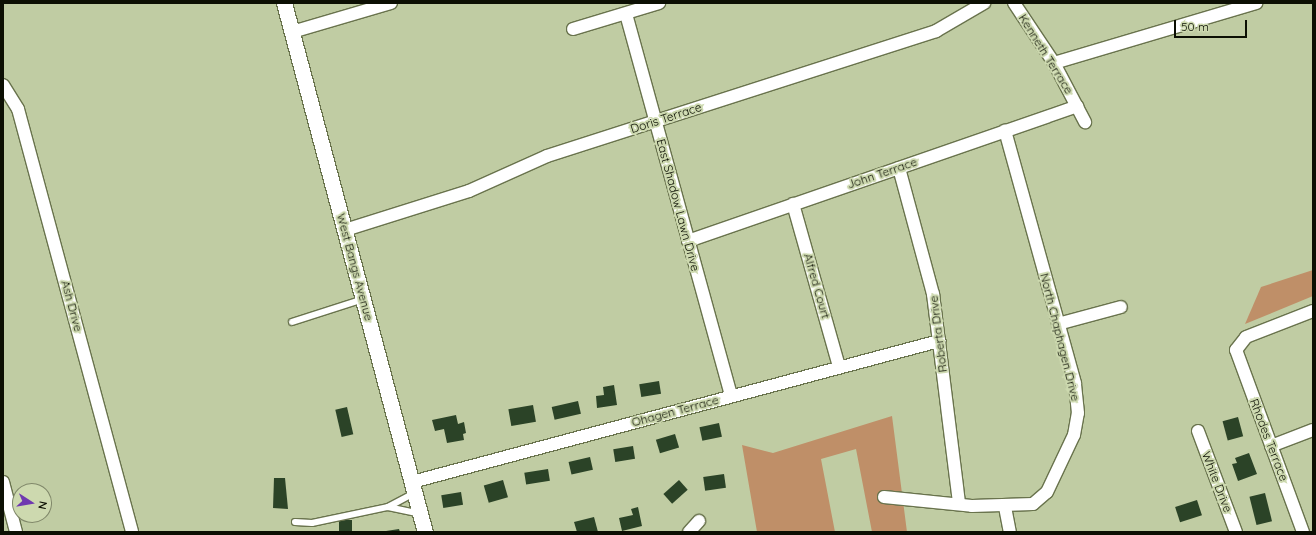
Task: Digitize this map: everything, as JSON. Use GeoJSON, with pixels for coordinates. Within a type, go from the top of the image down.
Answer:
{"type":"FeatureCollection","features":[{"type":"Feature","properties":{"kind":"street","name":"West Bangs Avenue"},"geometry":{"type":"LineString","coordinates":[[284,3],[425,532]]}},
{"type":"Feature","properties":{"kind":"street"},"geometry":{"type":"LineString","coordinates":[[292,32],[391,3]]}},
{"type":"Feature","properties":{"kind":"street"},"geometry":{"type":"LineString","coordinates":[[573,29],[659,3]]}},
{"type":"Feature","properties":{"kind":"street","name":"Doris Terrace"},"geometry":{"type":"LineString","coordinates":[[345,230],[451,197],[547,156],[936,31],[984,3]]}},
{"type":"Feature","properties":{"kind":"street","name":"Kenneth Terrace"},"geometry":{"type":"LineString","coordinates":[[1014,3],[1054,63],[1085,122]]}},
{"type":"Feature","properties":{"kind":"street"},"geometry":{"type":"LineString","coordinates":[[1054,63],[1256,3]]}},
{"type":"Feature","properties":{"kind":"street","name":"East Shadow Lawn Drive"},"geometry":{"type":"LineString","coordinates":[[626,14],[730,396]]}},
{"type":"Feature","properties":{"kind":"street","name":"Ash Drive"},"geometry":{"type":"LineString","coordinates":[[3,85],[18,109],[132,532]]}},
{"type":"Feature","properties":{"kind":"street","name":"John Terrace"},"geometry":{"type":"LineString","coordinates":[[688,240],[1077,106]]}},
{"type":"Feature","properties":{"kind":"street","name":"North Chaphagen Drive"},"geometry":{"type":"LineString","coordinates":[[884,497],[1006,507],[1033,504],[1047,492],[1077,425],[1078,403],[1005,131]]}},
{"type":"Feature","properties":{"kind":"street","name":"Roberta Drive"},"geometry":{"type":"LineString","coordinates":[[899,168],[930,280],[959,502]]}},
{"type":"Feature","properties":{"kind":"street","name":"Alfred Court"},"geometry":{"type":"LineString","coordinates":[[793,204],[840,367]]}},
{"type":"Feature","properties":{"kind":"street"},"geometry":{"type":"LineString","coordinates":[[1058,324],[1121,307]]}},
{"type":"Feature","properties":{"kind":"street","name":"Rhodes Terrace"},"geometry":{"type":"LineString","coordinates":[[1303,532],[1237,355],[1237,347],[1246,337],[1313,311]]}},
{"type":"Feature","properties":{"kind":"street","name":"Ohagen Terrace"},"geometry":{"type":"LineString","coordinates":[[413,488],[730,396],[939,341]]}},
{"type":"Feature","properties":{"kind":"street"},"geometry":{"type":"LineString","coordinates":[[1272,446],[1313,430]]}},
{"type":"Feature","properties":{"kind":"street","name":"White Drive"},"geometry":{"type":"LineString","coordinates":[[1198,431],[1236,532]]}},
{"type":"Feature","properties":{"kind":"street"},"geometry":{"type":"LineString","coordinates":[[3,482],[16,532]]}},
{"type":"Feature","properties":{"kind":"street"},"geometry":{"type":"LineString","coordinates":[[1006,507],[1010,532]]}},
{"type":"Feature","properties":{"kind":"street"},"geometry":{"type":"LineString","coordinates":[[689,532],[700,521]]}},
{"type":"Feature","properties":{"kind":"lane"},"geometry":{"type":"LineString","coordinates":[[292,322],[363,299]]}},
{"type":"Feature","properties":{"kind":"lane"},"geometry":{"type":"LineString","coordinates":[[295,522],[312,523],[388,506],[413,488]]}},
{"type":"Feature","properties":{"kind":"lane"},"geometry":{"type":"LineString","coordinates":[[388,506],[420,514]]}},
{"type":"Feature","properties":{"kind":"shaded area"},"geometry":{"type":"Polygon","coordinates":[[[1313,270],[1313,296],[1245,324],[1261,287],[1313,270]]]}},
{"type":"Feature","properties":{"kind":"shaded area"},"geometry":{"type":"Polygon","coordinates":[[[892,416],[907,532],[872,532],[856,449],[821,459],[835,532],[757,532],[742,445],[773,453],[892,416]]]}},
{"type":"Feature","properties":{"kind":"building"},"geometry":{"type":"Polygon","coordinates":[[[659,381],[661,394],[641,397],[639,384],[659,381]]]}},
{"type":"Feature","properties":{"kind":"building"},"geometry":{"type":"Polygon","coordinates":[[[614,385],[617,405],[597,408],[596,396],[604,395],[603,387],[614,385]]]}},
{"type":"Feature","properties":{"kind":"building"},"geometry":{"type":"Polygon","coordinates":[[[578,401],[581,414],[555,420],[552,407],[578,401]]]}},
{"type":"Feature","properties":{"kind":"building"},"geometry":{"type":"Polygon","coordinates":[[[533,405],[536,422],[511,426],[508,409],[533,405]]]}},
{"type":"Feature","properties":{"kind":"building"},"geometry":{"type":"Polygon","coordinates":[[[347,407],[353,434],[342,437],[335,410],[347,407]]]}},
{"type":"Feature","properties":{"kind":"building"},"geometry":{"type":"Polygon","coordinates":[[[456,415],[458,424],[464,422],[466,433],[463,434],[464,440],[447,443],[444,429],[435,431],[432,420],[456,415]]]}},
{"type":"Feature","properties":{"kind":"building"},"geometry":{"type":"Polygon","coordinates":[[[1238,417],[1243,436],[1228,440],[1223,421],[1238,417]]]}},
{"type":"Feature","properties":{"kind":"building"},"geometry":{"type":"Polygon","coordinates":[[[719,423],[722,437],[702,441],[699,427],[719,423]]]}},
{"type":"Feature","properties":{"kind":"building"},"geometry":{"type":"Polygon","coordinates":[[[675,434],[679,447],[660,453],[656,440],[675,434]]]}},
{"type":"Feature","properties":{"kind":"building"},"geometry":{"type":"Polygon","coordinates":[[[633,446],[635,459],[615,462],[613,449],[633,446]]]}},
{"type":"Feature","properties":{"kind":"building"},"geometry":{"type":"Polygon","coordinates":[[[1249,453],[1257,474],[1238,481],[1232,464],[1237,463],[1235,458],[1249,453]]]}},
{"type":"Feature","properties":{"kind":"building"},"geometry":{"type":"Polygon","coordinates":[[[590,457],[593,470],[571,475],[569,462],[590,457]]]}},
{"type":"Feature","properties":{"kind":"building"},"geometry":{"type":"Polygon","coordinates":[[[548,469],[550,481],[526,485],[524,473],[548,469]]]}},
{"type":"Feature","properties":{"kind":"building"},"geometry":{"type":"Polygon","coordinates":[[[724,474],[726,488],[705,491],[703,477],[724,474]]]}},
{"type":"Feature","properties":{"kind":"building"},"geometry":{"type":"Polygon","coordinates":[[[274,478],[285,478],[288,509],[273,508],[274,478]]]}},
{"type":"Feature","properties":{"kind":"building"},"geometry":{"type":"Polygon","coordinates":[[[503,480],[508,497],[489,503],[484,486],[503,480]]]}},
{"type":"Feature","properties":{"kind":"building"},"geometry":{"type":"Polygon","coordinates":[[[679,480],[688,490],[672,504],[663,494],[679,480]]]}},
{"type":"Feature","properties":{"kind":"building"},"geometry":{"type":"Polygon","coordinates":[[[461,492],[463,505],[443,508],[441,495],[461,492]]]}},
{"type":"Feature","properties":{"kind":"building"},"geometry":{"type":"Polygon","coordinates":[[[1265,493],[1272,521],[1256,525],[1249,497],[1265,493]]]}},
{"type":"Feature","properties":{"kind":"building"},"geometry":{"type":"Polygon","coordinates":[[[1197,500],[1202,515],[1180,522],[1175,507],[1197,500]]]}},
{"type":"Feature","properties":{"kind":"building"},"geometry":{"type":"Polygon","coordinates":[[[638,507],[642,526],[622,531],[619,518],[633,515],[631,509],[638,507]]]}},
{"type":"Feature","properties":{"kind":"building"},"geometry":{"type":"Polygon","coordinates":[[[594,517],[598,532],[577,532],[574,522],[594,517]]]}},
{"type":"Feature","properties":{"kind":"building"},"geometry":{"type":"Polygon","coordinates":[[[339,520],[352,520],[352,532],[339,532],[339,520]]]}},
{"type":"Feature","properties":{"kind":"building"},"geometry":{"type":"Polygon","coordinates":[[[399,529],[400,532],[386,532],[386,531],[399,529]]]}}]}
